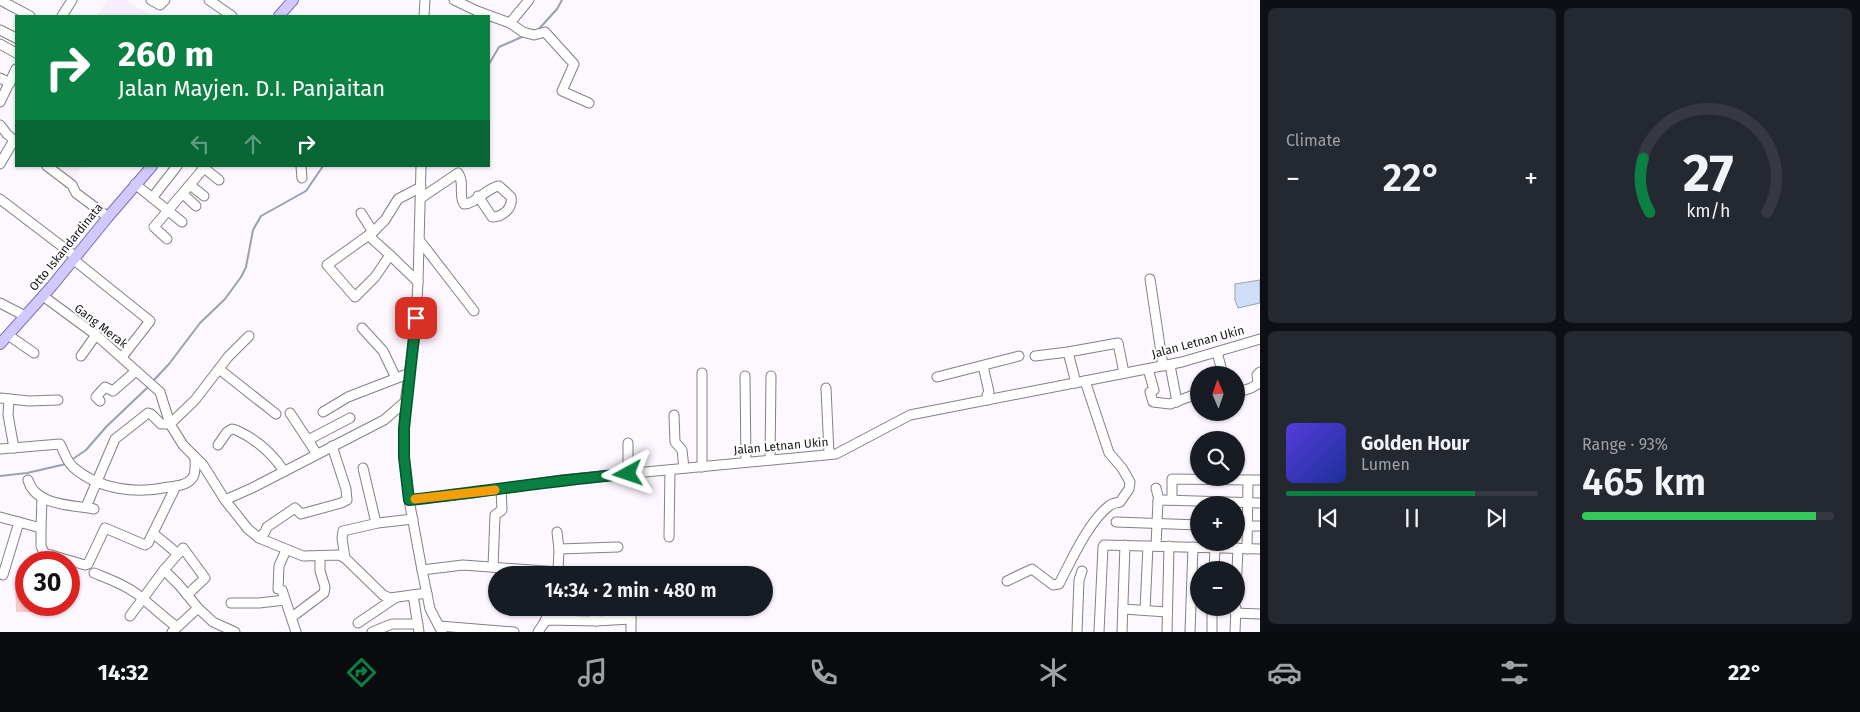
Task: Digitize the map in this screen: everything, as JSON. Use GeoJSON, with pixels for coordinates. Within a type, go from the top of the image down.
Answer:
{"type":"FeatureCollection","features":[{"type":"Feature","properties":{"kind":"main road"},"geometry":{"type":"LineString","coordinates":[[281,15],[293,0]]}},
{"type":"Feature","properties":{"kind":"main road","name":"Otto Iskandardinata"},"geometry":{"type":"LineString","coordinates":[[0,344],[43,296],[108,216],[151,167]]}},
{"type":"Feature","properties":{"kind":"street"},"geometry":{"type":"LineString","coordinates":[[0,0],[28,15]]}},
{"type":"Feature","properties":{"kind":"street"},"geometry":{"type":"LineString","coordinates":[[63,15],[72,0]]}},
{"type":"Feature","properties":{"kind":"street"},"geometry":{"type":"LineString","coordinates":[[151,0],[160,5],[165,0]]}},
{"type":"Feature","properties":{"kind":"street"},"geometry":{"type":"LineString","coordinates":[[209,0],[231,15]]}},
{"type":"Feature","properties":{"kind":"street"},"geometry":{"type":"LineString","coordinates":[[424,15],[425,0]]}},
{"type":"Feature","properties":{"kind":"street"},"geometry":{"type":"LineString","coordinates":[[510,23],[529,0]]}},
{"type":"Feature","properties":{"kind":"street"},"geometry":{"type":"LineString","coordinates":[[460,1],[476,14]]}},
{"type":"Feature","properties":{"kind":"street"},"geometry":{"type":"LineString","coordinates":[[490,18],[510,23],[527,33],[545,32],[574,64],[562,91],[589,103]]}},
{"type":"Feature","properties":{"kind":"street"},"geometry":{"type":"LineString","coordinates":[[0,30],[15,38]]}},
{"type":"Feature","properties":{"kind":"street"},"geometry":{"type":"LineString","coordinates":[[0,44],[15,52]]}},
{"type":"Feature","properties":{"kind":"street"},"geometry":{"type":"LineString","coordinates":[[0,102],[15,71]]}},
{"type":"Feature","properties":{"kind":"street"},"geometry":{"type":"LineString","coordinates":[[0,78],[10,83]]}},
{"type":"Feature","properties":{"kind":"street"},"geometry":{"type":"LineString","coordinates":[[0,125],[15,141],[0,164]]}},
{"type":"Feature","properties":{"kind":"street"},"geometry":{"type":"LineString","coordinates":[[48,167],[72,185],[76,193],[108,216]]}},
{"type":"Feature","properties":{"kind":"street"},"geometry":{"type":"LineString","coordinates":[[152,198],[176,167]]}},
{"type":"Feature","properties":{"kind":"street"},"geometry":{"type":"LineString","coordinates":[[167,239],[154,227],[204,167],[219,180]]}},
{"type":"Feature","properties":{"kind":"street"},"geometry":{"type":"LineString","coordinates":[[302,167],[302,178]]}},
{"type":"Feature","properties":{"kind":"street"},"geometry":{"type":"LineString","coordinates":[[421,167],[418,282],[410,373],[405,402],[404,457],[409,500],[408,520],[422,570],[430,609],[440,629],[514,632]]}},
{"type":"Feature","properties":{"kind":"street"},"geometry":{"type":"LineString","coordinates":[[421,198],[458,173],[461,177],[462,203],[468,204],[478,196]]}},
{"type":"Feature","properties":{"kind":"street"},"geometry":{"type":"LineString","coordinates":[[135,184],[182,222]]}},
{"type":"Feature","properties":{"kind":"street"},"geometry":{"type":"LineString","coordinates":[[190,185],[204,196]]}},
{"type":"Feature","properties":{"kind":"street"},"geometry":{"type":"LineString","coordinates":[[390,255],[375,277],[358,296],[353,296],[327,265],[371,234],[385,220],[398,200],[421,187]]}},
{"type":"Feature","properties":{"kind":"street"},"geometry":{"type":"LineString","coordinates":[[183,194],[196,206]]}},
{"type":"Feature","properties":{"kind":"street"},"geometry":{"type":"LineString","coordinates":[[0,212],[3,201],[150,321],[122,357]]}},
{"type":"Feature","properties":{"kind":"street"},"geometry":{"type":"LineString","coordinates":[[361,213],[371,234],[418,282]]}},
{"type":"Feature","properties":{"kind":"street"},"geometry":{"type":"LineString","coordinates":[[420,242],[474,311]]}},
{"type":"Feature","properties":{"kind":"street"},"geometry":{"type":"LineString","coordinates":[[1150,279],[1166,365],[1177,402]]}},
{"type":"Feature","properties":{"kind":"street","name":"Gang Merak"},"geometry":{"type":"LineString","coordinates":[[43,296],[96,335],[160,392],[170,424]]}},
{"type":"Feature","properties":{"kind":"street"},"geometry":{"type":"LineString","coordinates":[[0,303],[25,316]]}},
{"type":"Feature","properties":{"kind":"street"},"geometry":{"type":"LineString","coordinates":[[362,328],[383,351],[396,378]]}},
{"type":"Feature","properties":{"kind":"street"},"geometry":{"type":"LineString","coordinates":[[8,335],[34,352]]}},
{"type":"Feature","properties":{"kind":"street"},"geometry":{"type":"LineString","coordinates":[[81,356],[96,335]]}},
{"type":"Feature","properties":{"kind":"street"},"geometry":{"type":"LineString","coordinates":[[28,480],[36,493],[42,497],[67,505],[90,508],[98,481],[115,439],[146,414],[150,413],[162,425],[170,424],[194,400],[249,336]]}},
{"type":"Feature","properties":{"kind":"street","name":"Jalan Letnan Ukin"},"geometry":{"type":"LineString","coordinates":[[409,500],[561,480],[829,454],[839,452],[910,415],[987,398],[1148,369],[1260,339]]}},
{"type":"Feature","properties":{"kind":"street"},"geometry":{"type":"LineString","coordinates":[[1035,356],[1118,343],[1124,374]]}},
{"type":"Feature","properties":{"kind":"street"},"geometry":{"type":"LineString","coordinates":[[1007,581],[1032,569],[1053,585],[1059,584],[1074,555],[1094,525],[1110,505],[1120,502],[1129,489],[1130,482],[1127,475],[1109,453],[1068,352]]}},
{"type":"Feature","properties":{"kind":"street"},"geometry":{"type":"LineString","coordinates":[[1217,352],[1221,366]]}},
{"type":"Feature","properties":{"kind":"street"},"geometry":{"type":"LineString","coordinates":[[936,376],[1019,356]]}},
{"type":"Feature","properties":{"kind":"street"},"geometry":{"type":"LineString","coordinates":[[981,366],[983,393],[987,398]]}},
{"type":"Feature","properties":{"kind":"street"},"geometry":{"type":"LineString","coordinates":[[219,369],[276,414]]}},
{"type":"Feature","properties":{"kind":"street"},"geometry":{"type":"LineString","coordinates":[[1148,369],[1154,390],[1150,392],[1153,402],[1170,404],[1190,397]]}},
{"type":"Feature","properties":{"kind":"street"},"geometry":{"type":"LineString","coordinates":[[100,401],[96,396],[105,387],[113,391],[136,370]]}},
{"type":"Feature","properties":{"kind":"street"},"geometry":{"type":"LineString","coordinates":[[1245,390],[1258,384],[1257,375],[1260,372]]}},
{"type":"Feature","properties":{"kind":"street"},"geometry":{"type":"LineString","coordinates":[[323,412],[348,397],[410,373]]}},
{"type":"Feature","properties":{"kind":"street"},"geometry":{"type":"LineString","coordinates":[[702,373],[702,466]]}},
{"type":"Feature","properties":{"kind":"street"},"geometry":{"type":"LineString","coordinates":[[745,376],[746,462]]}},
{"type":"Feature","properties":{"kind":"street"},"geometry":{"type":"LineString","coordinates":[[770,460],[771,376]]}},
{"type":"Feature","properties":{"kind":"street"},"geometry":{"type":"LineString","coordinates":[[826,388],[829,454]]}},
{"type":"Feature","properties":{"kind":"street"},"geometry":{"type":"LineString","coordinates":[[14,448],[4,398],[29,401],[58,400]]}},
{"type":"Feature","properties":{"kind":"street"},"geometry":{"type":"LineString","coordinates":[[226,500],[384,420],[405,402]]}},
{"type":"Feature","properties":{"kind":"street"},"geometry":{"type":"LineString","coordinates":[[290,412],[317,454]]}},
{"type":"Feature","properties":{"kind":"street"},"geometry":{"type":"LineString","coordinates":[[674,415],[675,442],[682,450],[684,468]]}},
{"type":"Feature","properties":{"kind":"street"},"geometry":{"type":"LineString","coordinates":[[308,440],[350,418]]}},
{"type":"Feature","properties":{"kind":"street"},"geometry":{"type":"LineString","coordinates":[[170,424],[248,529],[259,538],[304,556],[340,555],[377,591],[390,598],[427,593]]}},
{"type":"Feature","properties":{"kind":"street"},"geometry":{"type":"LineString","coordinates":[[218,445],[226,432],[232,429],[236,430],[258,442],[278,462],[284,471]]}},
{"type":"Feature","properties":{"kind":"street"},"geometry":{"type":"LineString","coordinates":[[628,443],[628,474]]}},
{"type":"Feature","properties":{"kind":"street"},"geometry":{"type":"LineString","coordinates":[[0,449],[60,444],[72,467],[98,481],[120,489],[137,491],[175,488],[186,483],[193,476],[199,461]]}},
{"type":"Feature","properties":{"kind":"street"},"geometry":{"type":"LineString","coordinates":[[259,538],[265,532],[267,526],[295,508],[301,514],[347,500],[346,489],[332,446]]}},
{"type":"Feature","properties":{"kind":"street"},"geometry":{"type":"LineString","coordinates":[[363,468],[376,523]]}},
{"type":"Feature","properties":{"kind":"street"},"geometry":{"type":"LineString","coordinates":[[669,537],[670,470]]}},
{"type":"Feature","properties":{"kind":"street"},"geometry":{"type":"LineString","coordinates":[[1172,500],[1172,479],[1260,480]]}},
{"type":"Feature","properties":{"kind":"street"},"geometry":{"type":"LineString","coordinates":[[1245,535],[1247,526],[1248,480]]}},
{"type":"Feature","properties":{"kind":"street"},"geometry":{"type":"LineString","coordinates":[[42,497],[41,546],[44,553],[85,565],[88,564],[105,528],[145,545],[148,543],[175,488]]}},
{"type":"Feature","properties":{"kind":"street"},"geometry":{"type":"LineString","coordinates":[[1145,610],[1152,546],[1157,523],[1159,500],[1156,488]]}},
{"type":"Feature","properties":{"kind":"street"},"geometry":{"type":"LineString","coordinates":[[493,566],[496,515],[502,510],[501,489]]}},
{"type":"Feature","properties":{"kind":"street"},"geometry":{"type":"LineString","coordinates":[[1158,501],[1260,503]]}},
{"type":"Feature","properties":{"kind":"street"},"geometry":{"type":"LineString","coordinates":[[0,517],[41,528]]}},
{"type":"Feature","properties":{"kind":"street"},"geometry":{"type":"LineString","coordinates":[[345,558],[342,538],[344,531],[376,523],[408,520]]}},
{"type":"Feature","properties":{"kind":"street"},"geometry":{"type":"LineString","coordinates":[[3,575],[19,522]]}},
{"type":"Feature","properties":{"kind":"street"},"geometry":{"type":"LineString","coordinates":[[1116,522],[1190,524]]}},
{"type":"Feature","properties":{"kind":"street"},"geometry":{"type":"LineString","coordinates":[[1247,526],[1260,526]]}},
{"type":"Feature","properties":{"kind":"street"},"geometry":{"type":"LineString","coordinates":[[557,532],[558,566]]}},
{"type":"Feature","properties":{"kind":"street"},"geometry":{"type":"LineString","coordinates":[[154,534],[178,554]]}},
{"type":"Feature","properties":{"kind":"street"},"geometry":{"type":"LineString","coordinates":[[1099,632],[1103,547],[1106,544],[1190,547]]}},
{"type":"Feature","properties":{"kind":"street"},"geometry":{"type":"LineString","coordinates":[[1122,632],[1125,545]]}},
{"type":"Feature","properties":{"kind":"street"},"geometry":{"type":"LineString","coordinates":[[1167,632],[1169,546]]}},
{"type":"Feature","properties":{"kind":"street"},"geometry":{"type":"LineString","coordinates":[[559,549],[618,547]]}},
{"type":"Feature","properties":{"kind":"street"},"geometry":{"type":"LineString","coordinates":[[130,616],[164,570],[184,548],[205,578],[187,595]]}},
{"type":"Feature","properties":{"kind":"street"},"geometry":{"type":"LineString","coordinates":[[1245,548],[1260,549]]}},
{"type":"Feature","properties":{"kind":"street"},"geometry":{"type":"LineString","coordinates":[[286,550],[279,566],[278,589],[281,590],[296,632]]}},
{"type":"Feature","properties":{"kind":"street"},"geometry":{"type":"LineString","coordinates":[[1190,632],[1193,551]]}},
{"type":"Feature","properties":{"kind":"street"},"geometry":{"type":"LineString","coordinates":[[292,618],[324,592],[325,587],[320,571],[320,557]]}},
{"type":"Feature","properties":{"kind":"street"},"geometry":{"type":"LineString","coordinates":[[422,570],[463,565],[488,567]]}},
{"type":"Feature","properties":{"kind":"street"},"geometry":{"type":"LineString","coordinates":[[164,570],[198,608],[214,622],[235,632]]}},
{"type":"Feature","properties":{"kind":"street"},"geometry":{"type":"LineString","coordinates":[[1077,632],[1079,580],[1082,571]]}},
{"type":"Feature","properties":{"kind":"street"},"geometry":{"type":"LineString","coordinates":[[94,572],[122,585],[142,599],[175,630],[198,608]]}},
{"type":"Feature","properties":{"kind":"street"},"geometry":{"type":"LineString","coordinates":[[372,632],[392,624],[418,628],[413,595]]}},
{"type":"Feature","properties":{"kind":"street"},"geometry":{"type":"LineString","coordinates":[[358,622],[395,598]]}},
{"type":"Feature","properties":{"kind":"street"},"geometry":{"type":"LineString","coordinates":[[231,603],[259,603],[285,600]]}},
{"type":"Feature","properties":{"kind":"street"},"geometry":{"type":"LineString","coordinates":[[1123,609],[1167,612]]}},
{"type":"Feature","properties":{"kind":"street"},"geometry":{"type":"LineString","coordinates":[[1245,612],[1260,614]]}},
{"type":"Feature","properties":{"kind":"street"},"geometry":{"type":"LineString","coordinates":[[538,632],[548,616]]}},
{"type":"Feature","properties":{"kind":"street"},"geometry":{"type":"LineString","coordinates":[[594,616],[596,621]]}},
{"type":"Feature","properties":{"kind":"street"},"geometry":{"type":"LineString","coordinates":[[1212,616],[1212,632]]}},
{"type":"Feature","properties":{"kind":"street"},"geometry":{"type":"LineString","coordinates":[[1235,616],[1235,632]]}},
{"type":"Feature","properties":{"kind":"street"},"geometry":{"type":"LineString","coordinates":[[544,623],[548,620],[596,621],[631,618],[631,632]]}},
{"type":"Feature","properties":{"kind":"shaded area"},"geometry":{"type":"Polygon","coordinates":[[[107,0],[125,0],[151,15],[98,15],[107,0]]]}},
{"type":"Feature","properties":{"kind":"shaded area"},"geometry":{"type":"Polygon","coordinates":[[[49,167],[82,167],[72,183],[49,167]]]}},
{"type":"Feature","properties":{"kind":"water"},"geometry":{"type":"Polygon","coordinates":[[[1260,280],[1260,303],[1238,308],[1235,300],[1235,284],[1260,280]]]}},
{"type":"Feature","properties":{"kind":"waterway"},"geometry":{"type":"LineString","coordinates":[[538,30],[557,9],[562,0]]}},
{"type":"Feature","properties":{"kind":"waterway"},"geometry":{"type":"LineString","coordinates":[[490,62],[499,47],[524,36]]}},
{"type":"Feature","properties":{"kind":"waterway"},"geometry":{"type":"LineString","coordinates":[[153,381],[169,364],[200,323],[225,299],[241,277],[246,267],[253,230],[261,216],[306,191],[322,167]]}},
{"type":"Feature","properties":{"kind":"waterway"},"geometry":{"type":"LineString","coordinates":[[70,461],[86,450],[106,427],[148,387]]}},
{"type":"Feature","properties":{"kind":"waterway"},"geometry":{"type":"LineString","coordinates":[[0,476],[27,473],[66,464]]}},
{"type":"Feature","properties":{"kind":"slow traffic"},"geometry":{"type":"LineString","coordinates":[[415,499],[495,490]]}},
{"type":"Feature","properties":{"kind":"route"},"geometry":{"type":"LineString","coordinates":[[416,318],[405,402],[404,428],[404,457],[409,500],[561,480],[628,474]]}}]}
